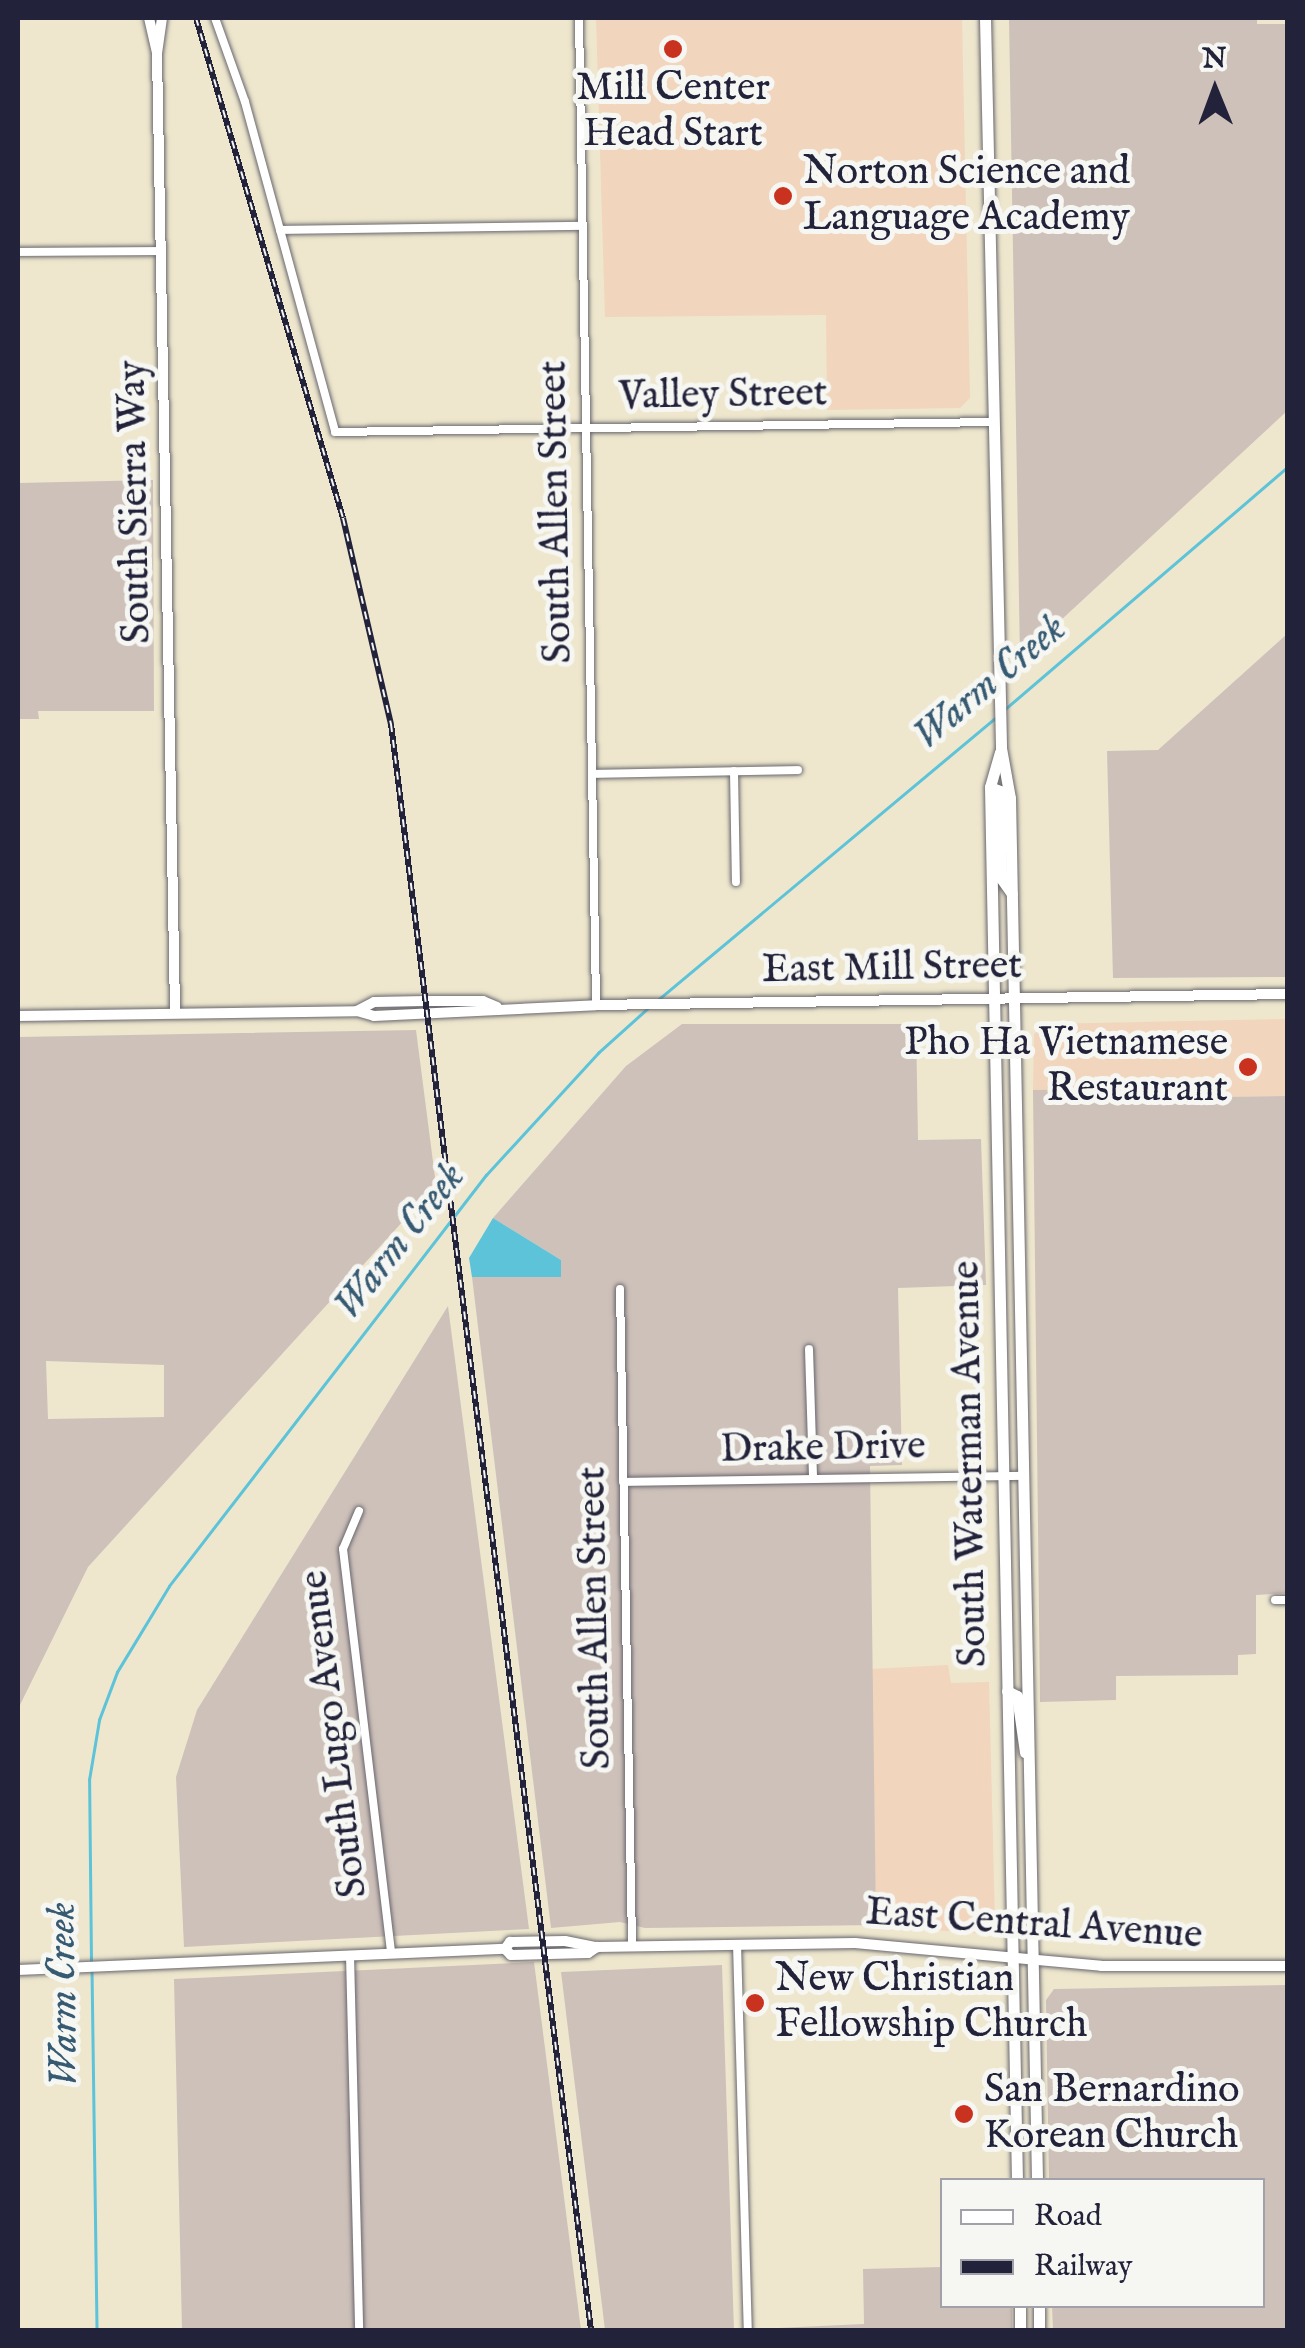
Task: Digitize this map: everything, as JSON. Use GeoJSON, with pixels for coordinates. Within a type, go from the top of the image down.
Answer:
{"type":"FeatureCollection","features":[{"type":"Feature","properties":{"kind":"main road","name":"South Waterman Avenue"},"geometry":{"type":"LineString","coordinates":[[985,18],[1000,748],[1010,784],[1037,2178]]}},
{"type":"Feature","properties":{"kind":"main road","name":"South Waterman Avenue"},"geometry":{"type":"LineString","coordinates":[[1000,748],[990,787],[1018,2178]]}},
{"type":"Feature","properties":{"kind":"main road"},"geometry":{"type":"LineString","coordinates":[[990,787],[1000,791],[1002,878],[1012,894]]}},
{"type":"Feature","properties":{"kind":"main road"},"geometry":{"type":"LineString","coordinates":[[1008,1691],[1018,1696],[1029,1771]]}},
{"type":"Feature","properties":{"kind":"street"},"geometry":{"type":"LineString","coordinates":[[149,18],[157,54]]}},
{"type":"Feature","properties":{"kind":"street"},"geometry":{"type":"LineString","coordinates":[[157,54],[162,18]]}},
{"type":"Feature","properties":{"kind":"street"},"geometry":{"type":"LineString","coordinates":[[215,18],[280,230],[582,226]]}},
{"type":"Feature","properties":{"kind":"street","name":"South Allen Street"},"geometry":{"type":"LineString","coordinates":[[579,18],[596,1005]]}},
{"type":"Feature","properties":{"kind":"street","name":"South Sierra Way"},"geometry":{"type":"LineString","coordinates":[[157,54],[175,1013]]}},
{"type":"Feature","properties":{"kind":"street","name":"Valley Street"},"geometry":{"type":"LineString","coordinates":[[280,230],[336,432],[992,422]]}},
{"type":"Feature","properties":{"kind":"street"},"geometry":{"type":"LineString","coordinates":[[18,252],[161,251]]}},
{"type":"Feature","properties":{"kind":"street"},"geometry":{"type":"LineString","coordinates":[[592,774],[798,770]]}},
{"type":"Feature","properties":{"kind":"street"},"geometry":{"type":"LineString","coordinates":[[734,772],[736,882]]}},
{"type":"Feature","properties":{"kind":"street","name":"East Mill Street"},"geometry":{"type":"LineString","coordinates":[[18,1016],[357,1010],[374,1002],[483,1001],[497,1007],[1288,994]]}},
{"type":"Feature","properties":{"kind":"street","name":"South Allen Street"},"geometry":{"type":"LineString","coordinates":[[620,1289],[632,1946]]}},
{"type":"Feature","properties":{"kind":"street"},"geometry":{"type":"LineString","coordinates":[[809,1349],[813,1478]]}},
{"type":"Feature","properties":{"kind":"street","name":"Drake Drive"},"geometry":{"type":"LineString","coordinates":[[623,1482],[1024,1476]]}},
{"type":"Feature","properties":{"kind":"street","name":"South Lugo Avenue"},"geometry":{"type":"LineString","coordinates":[[359,1512],[343,1549],[391,1953]]}},
{"type":"Feature","properties":{"kind":"street"},"geometry":{"type":"LineString","coordinates":[[1274,1600],[1288,1600]]}},
{"type":"Feature","properties":{"kind":"street","name":"East Central Avenue"},"geometry":{"type":"LineString","coordinates":[[18,1970],[505,1949],[510,1942],[542,1941],[597,1946],[855,1943],[1032,1962],[1288,1966]]}},
{"type":"Feature","properties":{"kind":"street"},"geometry":{"type":"LineString","coordinates":[[738,1944],[748,2330]]}},
{"type":"Feature","properties":{"kind":"street"},"geometry":{"type":"LineString","coordinates":[[350,1955],[359,2330]]}},
{"type":"Feature","properties":{"kind":"shaded area","name":"Norton Science and Language Academy"},"geometry":{"type":"Polygon","coordinates":[[[596,18],[962,18],[970,398],[960,408],[827,410],[826,315],[605,317],[596,18]]]}},
{"type":"Feature","properties":{"kind":"shaded area"},"geometry":{"type":"Polygon","coordinates":[[[1009,18],[1257,18],[1257,24],[1288,24],[1287,411],[1020,658],[1009,18]]]}},
{"type":"Feature","properties":{"kind":"shaded area"},"geometry":{"type":"Polygon","coordinates":[[[153,480],[154,711],[38,711],[39,719],[18,719],[18,483],[153,480]]]}},
{"type":"Feature","properties":{"kind":"shaded area"},"geometry":{"type":"Polygon","coordinates":[[[1287,634],[1287,977],[1113,978],[1107,751],[1158,750],[1287,634]]]}},
{"type":"Feature","properties":{"kind":"shaded area"},"geometry":{"type":"Polygon","coordinates":[[[1287,1019],[1287,1096],[1147,1098],[1145,1088],[1033,1090],[1034,1034],[1045,1024],[1287,1019]]]}},
{"type":"Feature","properties":{"kind":"shaded area"},"geometry":{"type":"Polygon","coordinates":[[[682,1024],[916,1024],[918,1140],[981,1139],[986,1285],[898,1288],[902,1465],[870,1466],[876,1925],[645,1928],[620,1922],[551,1928],[472,1277],[561,1277],[561,1260],[493,1218],[626,1066],[682,1024]]]}},
{"type":"Feature","properties":{"kind":"shaded area"},"geometry":{"type":"Polygon","coordinates":[[[416,1030],[436,1185],[88,1567],[18,1709],[18,1037],[416,1030]],[[46,1361],[48,1419],[164,1417],[164,1365],[46,1361]]]}},
{"type":"Feature","properties":{"kind":"shaded area"},"geometry":{"type":"Polygon","coordinates":[[[1145,1088],[1148,1098],[1287,1096],[1287,1593],[1256,1595],[1256,1654],[1238,1655],[1238,1675],[1116,1676],[1116,1700],[1040,1702],[1033,1090],[1145,1088]]]}},
{"type":"Feature","properties":{"kind":"shaded area"},"geometry":{"type":"Polygon","coordinates":[[[448,1306],[529,1929],[184,1947],[176,1777],[197,1710],[448,1306]]]}},
{"type":"Feature","properties":{"kind":"shaded area"},"geometry":{"type":"Polygon","coordinates":[[[948,1665],[951,1683],[989,1682],[995,1922],[983,1934],[876,1925],[870,1669],[948,1665]]]}},
{"type":"Feature","properties":{"kind":"shaded area"},"geometry":{"type":"Polygon","coordinates":[[[534,1962],[581,2330],[182,2330],[174,1979],[534,1962]]]}},
{"type":"Feature","properties":{"kind":"shaded area"},"geometry":{"type":"Polygon","coordinates":[[[722,1965],[734,2330],[605,2330],[561,1972],[722,1965]]]}},
{"type":"Feature","properties":{"kind":"shaded area"},"geometry":{"type":"Polygon","coordinates":[[[1287,1985],[1287,2330],[1053,2330],[1052,2308],[1265,2308],[1265,2178],[1049,2178],[1046,2000],[1054,1989],[1287,1985]]]}},
{"type":"Feature","properties":{"kind":"shaded area"},"geometry":{"type":"Polygon","coordinates":[[[940,2267],[940,2308],[1012,2308],[1012,2330],[737,2330],[864,2324],[863,2269],[940,2267]]]}},
{"type":"Feature","properties":{"kind":"water"},"geometry":{"type":"Polygon","coordinates":[[[493,1218],[561,1260],[561,1277],[472,1277],[469,1258],[493,1218]]]}},
{"type":"Feature","properties":{"kind":"waterway","name":"Warm Creek"},"geometry":{"type":"LineString","coordinates":[[1004,710],[1288,467]]}},
{"type":"Feature","properties":{"kind":"waterway","name":"Warm Creek"},"geometry":{"type":"LineString","coordinates":[[659,999],[994,719]]}},
{"type":"Feature","properties":{"kind":"waterway","name":"Warm Creek"},"geometry":{"type":"LineString","coordinates":[[91,1961],[89,1780],[99,1720],[117,1672],[169,1586],[486,1175],[598,1053],[649,1007]]}},
{"type":"Feature","properties":{"kind":"waterway","name":"Warm Creek"},"geometry":{"type":"LineString","coordinates":[[92,1969],[97,2330]]}},
{"type":"Feature","properties":{"kind":"railway"},"geometry":{"type":"LineString","coordinates":[[196,18],[343,518],[391,724],[591,2330]]}},
{"type":"Feature","properties":{"kind":"place","name":"Mill Center Head Start"},"geometry":{"type":"Point","coordinates":[673,49]}},
{"type":"Feature","properties":{"kind":"place","name":"Norton Science and Language Academy"},"geometry":{"type":"Point","coordinates":[783,196]}},
{"type":"Feature","properties":{"kind":"place","name":"Pho Ha Vietnamese Restaurant"},"geometry":{"type":"Point","coordinates":[1248,1067]}},
{"type":"Feature","properties":{"kind":"place","name":"New Christian Fellowship Church"},"geometry":{"type":"Point","coordinates":[755,2003]}},
{"type":"Feature","properties":{"kind":"place","name":"San Bernardino Korean Church"},"geometry":{"type":"Point","coordinates":[964,2114]}}]}
